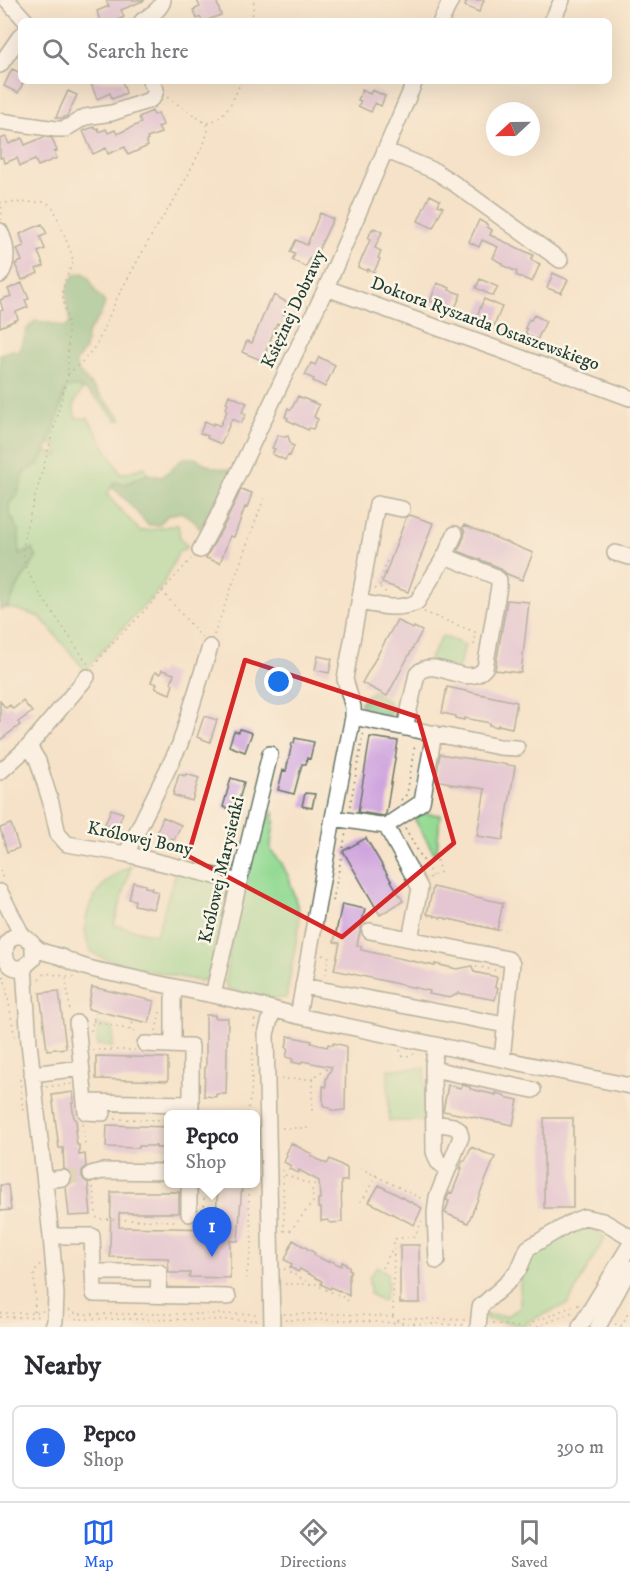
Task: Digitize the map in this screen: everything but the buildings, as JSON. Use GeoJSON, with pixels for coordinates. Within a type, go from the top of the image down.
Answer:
{"type":"FeatureCollection","features":[{"type":"Feature","properties":{"kind":"street"},"geometry":{"type":"LineString","coordinates":[[0,3],[7,0],[23,18]]}},
{"type":"Feature","properties":{"kind":"street"},"geometry":{"type":"LineString","coordinates":[[146,18],[158,9],[163,0]]}},
{"type":"Feature","properties":{"kind":"street"},"geometry":{"type":"LineString","coordinates":[[442,18],[451,0]]}},
{"type":"Feature","properties":{"kind":"street"},"geometry":{"type":"LineString","coordinates":[[553,18],[562,0]]}},
{"type":"Feature","properties":{"kind":"street"},"geometry":{"type":"LineString","coordinates":[[0,65],[18,39]]}},
{"type":"Feature","properties":{"kind":"street","name":"Księżnej Dobrawy"},"geometry":{"type":"LineString","coordinates":[[200,550],[326,288],[414,84]]}},
{"type":"Feature","properties":{"kind":"street"},"geometry":{"type":"LineString","coordinates":[[0,121],[56,129],[67,128],[85,117],[112,112],[150,100],[154,96],[153,86]]}},
{"type":"Feature","properties":{"kind":"street"},"geometry":{"type":"LineString","coordinates":[[385,150],[435,171],[560,260]]}},
{"type":"Feature","properties":{"kind":"street"},"geometry":{"type":"LineString","coordinates":[[0,275],[7,262],[1,228]]}},
{"type":"Feature","properties":{"kind":"street","name":"Doktora Ryszarda Ostaszewskiego"},"geometry":{"type":"LineString","coordinates":[[326,288],[630,398]]}},
{"type":"Feature","properties":{"kind":"street"},"geometry":{"type":"LineString","coordinates":[[298,1016],[353,717],[353,706],[345,679],[377,504],[402,509]]}},
{"type":"Feature","properties":{"kind":"street"},"geometry":{"type":"LineString","coordinates":[[361,597],[387,608],[414,604],[445,556],[455,534]]}},
{"type":"Feature","properties":{"kind":"street"},"geometry":{"type":"LineString","coordinates":[[405,728],[419,670],[428,667],[472,677],[481,673],[485,668],[499,586],[498,580],[494,576],[445,556]]}},
{"type":"Feature","properties":{"kind":"street"},"geometry":{"type":"LineString","coordinates":[[126,854],[180,744],[210,647]]}},
{"type":"Feature","properties":{"kind":"street"},"geometry":{"type":"LineString","coordinates":[[0,772],[28,746],[89,674]]}},
{"type":"Feature","properties":{"kind":"street"},"geometry":{"type":"LineString","coordinates":[[353,717],[499,747],[517,748]]}},
{"type":"Feature","properties":{"kind":"street"},"geometry":{"type":"LineString","coordinates":[[333,818],[386,826],[422,802],[434,734]]}},
{"type":"Feature","properties":{"kind":"street","name":"Królowej Bony"},"geometry":{"type":"LineString","coordinates":[[28,746],[38,761],[58,834],[67,844],[126,854],[239,882]]}},
{"type":"Feature","properties":{"kind":"street","name":"Królowej Marysieńki"},"geometry":{"type":"LineString","coordinates":[[213,995],[270,754]]}},
{"type":"Feature","properties":{"kind":"street"},"geometry":{"type":"LineString","coordinates":[[386,826],[420,888],[411,932]]}},
{"type":"Feature","properties":{"kind":"street"},"geometry":{"type":"LineString","coordinates":[[0,894],[21,941],[34,955],[16,967],[14,978],[22,1040],[31,1075],[45,1180],[56,1294],[53,1327]]}},
{"type":"Feature","properties":{"kind":"street"},"geometry":{"type":"LineString","coordinates":[[370,931],[411,932],[508,959],[512,964],[502,1059]]}},
{"type":"Feature","properties":{"kind":"street"},"geometry":{"type":"LineString","coordinates":[[82,972],[59,956],[40,951],[21,941],[3,946],[3,960],[16,967],[39,962],[82,972],[213,995],[271,1015],[298,1016],[533,1090]]}},
{"type":"Feature","properties":{"kind":"street"},"geometry":{"type":"LineString","coordinates":[[303,986],[505,1025]]}},
{"type":"Feature","properties":{"kind":"street"},"geometry":{"type":"LineString","coordinates":[[172,1045],[175,988]]}},
{"type":"Feature","properties":{"kind":"street"},"geometry":{"type":"LineString","coordinates":[[271,1015],[267,1034],[272,1321]]}},
{"type":"Feature","properties":{"kind":"street"},"geometry":{"type":"LineString","coordinates":[[77,1023],[80,1076],[86,1112],[109,1116]]}},
{"type":"Feature","properties":{"kind":"street"},"geometry":{"type":"LineString","coordinates":[[85,1102],[191,1109],[191,1046],[142,1042]]}},
{"type":"Feature","properties":{"kind":"street"},"geometry":{"type":"LineString","coordinates":[[434,1057],[502,1059],[630,1086]]}},
{"type":"Feature","properties":{"kind":"street"},"geometry":{"type":"LineString","coordinates":[[434,1057],[434,1152],[438,1162],[448,1170]]}},
{"type":"Feature","properties":{"kind":"street"},"geometry":{"type":"LineString","coordinates":[[31,1075],[80,1076]]}},
{"type":"Feature","properties":{"kind":"street"},"geometry":{"type":"LineString","coordinates":[[434,1123],[453,1126],[459,1130],[461,1137],[436,1197],[437,1260]]}},
{"type":"Feature","properties":{"kind":"street"},"geometry":{"type":"LineString","coordinates":[[91,1174],[102,1171],[164,1172]]}},
{"type":"Feature","properties":{"kind":"street"},"geometry":{"type":"LineString","coordinates":[[45,1180],[63,1178]]}},
{"type":"Feature","properties":{"kind":"street"},"geometry":{"type":"LineString","coordinates":[[187,1219],[189,1188]]}},
{"type":"Feature","properties":{"kind":"street"},"geometry":{"type":"LineString","coordinates":[[478,1327],[480,1307],[519,1269],[528,1248],[584,1216],[603,1221],[630,1237]]}},
{"type":"Feature","properties":{"kind":"street"},"geometry":{"type":"LineString","coordinates":[[51,1236],[92,1236],[94,1294],[228,1297]]}},
{"type":"Feature","properties":{"kind":"street"},"geometry":{"type":"LineString","coordinates":[[580,1327],[630,1245]]}},
{"type":"Feature","properties":{"kind":"street"},"geometry":{"type":"LineString","coordinates":[[598,1327],[630,1268]]}},
{"type":"Feature","properties":{"kind":"street"},"geometry":{"type":"LineString","coordinates":[[93,1272],[159,1272],[158,1295]]}},
{"type":"Feature","properties":{"kind":"path"},"geometry":{"type":"LineString","coordinates":[[252,18],[254,0]]}},
{"type":"Feature","properties":{"kind":"path"},"geometry":{"type":"LineString","coordinates":[[207,124],[217,121],[225,113],[240,84]]}},
{"type":"Feature","properties":{"kind":"path"},"geometry":{"type":"LineString","coordinates":[[68,374],[97,344],[117,298],[205,141],[207,124],[153,86]]}},
{"type":"Feature","properties":{"kind":"path"},"geometry":{"type":"LineString","coordinates":[[1,228],[0,202],[44,202],[54,209],[72,255],[73,263],[62,293],[68,323],[68,374],[25,532],[23,550],[26,568],[36,588],[89,674],[111,644],[200,550]]}},
{"type":"Feature","properties":{"kind":"path"},"geometry":{"type":"LineString","coordinates":[[162,591],[210,647],[264,498]]}},
{"type":"Feature","properties":{"kind":"path"},"geometry":{"type":"LineString","coordinates":[[361,597],[379,586],[388,557]]}},
{"type":"Feature","properties":{"kind":"path"},"geometry":{"type":"LineString","coordinates":[[423,609],[425,612],[476,632],[473,646]]}},
{"type":"Feature","properties":{"kind":"path"},"geometry":{"type":"LineString","coordinates":[[400,801],[406,794],[415,744]]}},
{"type":"Feature","properties":{"kind":"path"},"geometry":{"type":"LineString","coordinates":[[403,824],[432,877]]}},
{"type":"Feature","properties":{"kind":"path"},"geometry":{"type":"LineString","coordinates":[[427,879],[440,873],[435,852]]}},
{"type":"Feature","properties":{"kind":"path"},"geometry":{"type":"LineString","coordinates":[[411,932],[420,927],[422,915],[505,930]]}},
{"type":"Feature","properties":{"kind":"path"},"geometry":{"type":"LineString","coordinates":[[315,953],[329,957],[325,977]]}},
{"type":"Feature","properties":{"kind":"path"},"geometry":{"type":"LineString","coordinates":[[472,965],[504,972]]}},
{"type":"Feature","properties":{"kind":"path"},"geometry":{"type":"LineString","coordinates":[[16,967],[5,981],[22,1040]]}},
{"type":"Feature","properties":{"kind":"path"},"geometry":{"type":"LineString","coordinates":[[38,980],[45,973],[82,972]]}},
{"type":"Feature","properties":{"kind":"path"},"geometry":{"type":"LineString","coordinates":[[156,1031],[161,1004]]}},
{"type":"Feature","properties":{"kind":"path"},"geometry":{"type":"LineString","coordinates":[[254,1027],[255,1017],[271,1015]]}},
{"type":"Feature","properties":{"kind":"path"},"geometry":{"type":"LineString","coordinates":[[79,1050],[142,1042],[138,1032],[93,1021]]}},
{"type":"Feature","properties":{"kind":"path"},"geometry":{"type":"LineString","coordinates":[[131,1031],[133,1021]]}},
{"type":"Feature","properties":{"kind":"path"},"geometry":{"type":"LineString","coordinates":[[248,1110],[251,1094],[253,1048]]}},
{"type":"Feature","properties":{"kind":"path"},"geometry":{"type":"LineString","coordinates":[[400,1050],[403,1057],[416,1054],[434,1057]]}},
{"type":"Feature","properties":{"kind":"path"},"geometry":{"type":"LineString","coordinates":[[274,1079],[312,1079],[325,1069],[330,1070]]}},
{"type":"Feature","properties":{"kind":"path"},"geometry":{"type":"LineString","coordinates":[[31,1075],[42,1088],[80,1076]]}},
{"type":"Feature","properties":{"kind":"path"},"geometry":{"type":"LineString","coordinates":[[24,1120],[31,1075]]}},
{"type":"Feature","properties":{"kind":"path"},"geometry":{"type":"LineString","coordinates":[[312,1079],[312,1114]]}},
{"type":"Feature","properties":{"kind":"path"},"geometry":{"type":"LineString","coordinates":[[109,1116],[164,1120]]}},
{"type":"Feature","properties":{"kind":"path"},"geometry":{"type":"LineString","coordinates":[[275,1128],[308,1128]]}},
{"type":"Feature","properties":{"kind":"path"},"geometry":{"type":"LineString","coordinates":[[360,1168],[420,1198],[424,1204]]}},
{"type":"Feature","properties":{"kind":"path"},"geometry":{"type":"LineString","coordinates":[[360,1201],[363,1200],[378,1171]]}},
{"type":"Feature","properties":{"kind":"path"},"geometry":{"type":"LineString","coordinates":[[91,1174],[97,1219],[203,1221],[205,1188]]}},
{"type":"Feature","properties":{"kind":"path"},"geometry":{"type":"LineString","coordinates":[[283,1174],[293,1176],[307,1184],[318,1184]]}},
{"type":"Feature","properties":{"kind":"path"},"geometry":{"type":"LineString","coordinates":[[277,1231],[290,1231],[313,1202],[312,1185]]}},
{"type":"Feature","properties":{"kind":"path"},"geometry":{"type":"LineString","coordinates":[[246,1279],[252,1242],[249,1188]]}},
{"type":"Feature","properties":{"kind":"path"},"geometry":{"type":"LineString","coordinates":[[414,1195],[416,1191]]}},
{"type":"Feature","properties":{"kind":"path"},"geometry":{"type":"LineString","coordinates":[[393,1317],[394,1239],[415,1236],[423,1217]]}},
{"type":"Feature","properties":{"kind":"path"},"geometry":{"type":"LineString","coordinates":[[382,1268],[394,1246]]}},
{"type":"Feature","properties":{"kind":"path"},"geometry":{"type":"LineString","coordinates":[[34,1313],[36,1301],[33,1274],[44,1259]]}},
{"type":"Feature","properties":{"kind":"path"},"geometry":{"type":"LineString","coordinates":[[277,1266],[312,1284]]}},
{"type":"Feature","properties":{"kind":"path"},"geometry":{"type":"LineString","coordinates":[[278,1284],[317,1284],[345,1297],[350,1303]]}},
{"type":"Feature","properties":{"kind":"path"},"geometry":{"type":"LineString","coordinates":[[530,1327],[530,1324],[579,1305]]}},
{"type":"Feature","properties":{"kind":"path"},"geometry":{"type":"LineString","coordinates":[[0,1313],[69,1310],[77,1314],[272,1321],[340,1314],[393,1317],[399,1323],[478,1327]]}},
{"type":"Feature","properties":{"kind":"path"},"geometry":{"type":"LineString","coordinates":[[621,1327],[630,1310]]}},
{"type":"Feature","properties":{"kind":"highlighted area"},"geometry":{"type":"Polygon","coordinates":[[[245,660],[418,717],[454,843],[342,937],[188,856],[245,660]]]}},
{"type":"Feature","properties":{"kind":"green space"},"geometry":{"type":"Polygon","coordinates":[[[83,273],[88,276],[105,303],[101,314],[87,334],[85,349],[75,364],[79,372],[122,419],[117,421],[100,402],[84,389],[75,386],[65,389],[46,450],[38,464],[25,471],[17,496],[9,504],[9,514],[19,533],[19,555],[32,549],[37,557],[17,587],[9,606],[0,610],[0,354],[12,350],[20,351],[27,329],[35,321],[65,327],[70,323],[66,297],[68,286],[75,274],[83,273]]]}},
{"type":"Feature","properties":{"kind":"green space"},"geometry":{"type":"Polygon","coordinates":[[[75,386],[83,389],[75,403],[76,418],[88,418],[121,474],[145,467],[148,474],[125,484],[114,482],[107,495],[140,531],[178,525],[180,538],[188,547],[179,551],[162,586],[86,671],[40,617],[5,608],[9,605],[24,575],[19,556],[16,523],[9,514],[9,504],[17,496],[25,471],[38,464],[45,451],[58,456],[56,444],[48,445],[65,389],[75,386]]]}},
{"type":"Feature","properties":{"kind":"green space"},"geometry":{"type":"Polygon","coordinates":[[[183,458],[195,458],[212,467],[235,471],[200,529],[194,520],[181,512],[167,516],[159,525],[148,525],[112,487],[114,482],[125,484],[148,474],[162,477],[183,458]]]}},
{"type":"Feature","properties":{"kind":"green space"},"geometry":{"type":"Polygon","coordinates":[[[442,636],[465,645],[458,669],[428,662],[442,636]]]}},
{"type":"Feature","properties":{"kind":"green space"},"geometry":{"type":"Polygon","coordinates":[[[373,691],[388,700],[392,710],[388,716],[375,718],[364,712],[360,703],[373,691]]]}},
{"type":"Feature","properties":{"kind":"green space"},"geometry":{"type":"Polygon","coordinates":[[[274,811],[271,851],[281,862],[289,878],[299,912],[299,926],[286,998],[272,999],[228,989],[225,982],[238,889],[250,846],[274,811]]]}},
{"type":"Feature","properties":{"kind":"green space"},"geometry":{"type":"Polygon","coordinates":[[[422,813],[440,815],[437,851],[434,853],[414,818],[422,813]]]}},
{"type":"Feature","properties":{"kind":"green space"},"geometry":{"type":"Polygon","coordinates":[[[131,866],[114,925],[156,935],[175,875],[185,872],[228,886],[229,894],[211,969],[206,980],[199,981],[142,969],[98,956],[92,952],[87,943],[85,926],[91,903],[105,884],[131,866]]]}},
{"type":"Feature","properties":{"kind":"green space"},"geometry":{"type":"Polygon","coordinates":[[[98,1024],[113,1028],[113,1047],[97,1045],[98,1024]]]}},
{"type":"Feature","properties":{"kind":"green space"},"geometry":{"type":"Polygon","coordinates":[[[425,1068],[425,1121],[389,1121],[388,1069],[425,1068]]]}},
{"type":"Feature","properties":{"kind":"green space"},"geometry":{"type":"Polygon","coordinates":[[[584,1224],[605,1237],[568,1304],[527,1322],[526,1326],[485,1319],[486,1315],[507,1316],[520,1308],[520,1276],[532,1252],[584,1224]]]}},
{"type":"Feature","properties":{"kind":"green space"},"geometry":{"type":"Polygon","coordinates":[[[377,1266],[387,1273],[388,1292],[384,1293],[385,1299],[382,1301],[370,1294],[369,1277],[377,1266]]]}},
{"type":"Feature","properties":{"kind":"tunnel"},"geometry":{"type":"LineString","coordinates":[[63,1178],[91,1174]]}},
{"type":"Feature","properties":{"kind":"place","name":"Pepco"},"geometry":{"type":"Point","coordinates":[212,1257]}}]}
